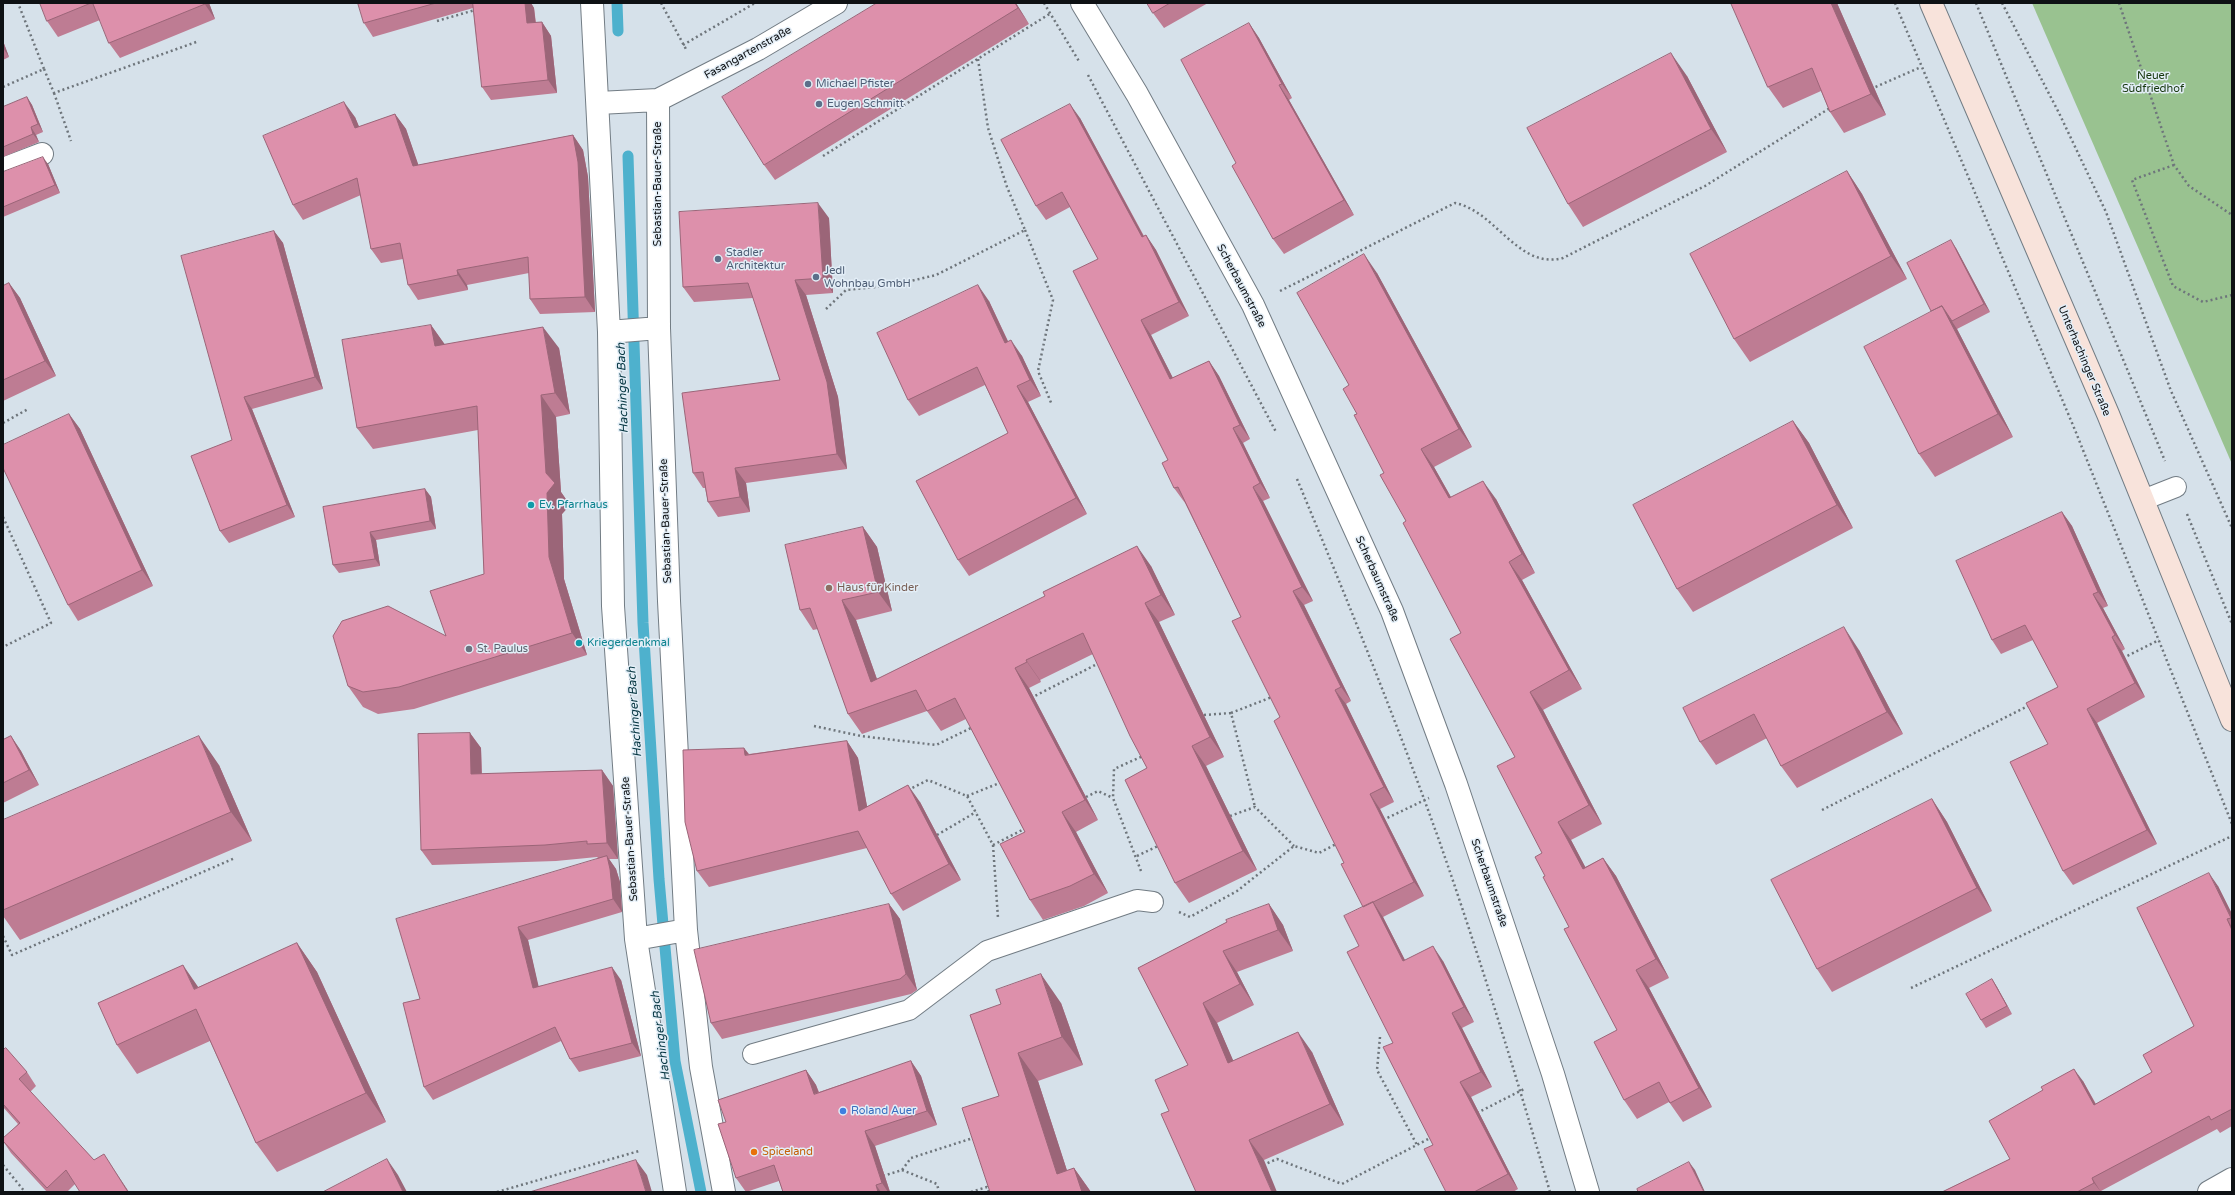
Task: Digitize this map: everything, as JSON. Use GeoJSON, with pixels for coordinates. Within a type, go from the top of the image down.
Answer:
{"type":"FeatureCollection","features":[{"type":"Feature","properties":{"kind":"main road","name":"Unterhachinger Straße"},"geometry":{"type":"LineString","coordinates":[[1931,3],[2143,500],[2232,720]]}},
{"type":"Feature","properties":{"kind":"street","name":"Sebastian-Bauer-Straße"},"geometry":{"type":"LineString","coordinates":[[592,3],[614,332],[613,606],[661,935],[701,1067],[724,1192]]}},
{"type":"Feature","properties":{"kind":"street","name":"Fasangartenstraße"},"geometry":{"type":"LineString","coordinates":[[658,100],[758,49],[836,3]]}},
{"type":"Feature","properties":{"kind":"street","name":"Scherbaumstraße"},"geometry":{"type":"LineString","coordinates":[[1082,3],[1137,94],[1253,305],[1392,611],[1456,784],[1553,1074],[1588,1192]]}},
{"type":"Feature","properties":{"kind":"street","name":"Sebastian-Bauer-Straße"},"geometry":{"type":"LineString","coordinates":[[658,100],[653,328],[669,601],[661,935],[666,1143],[675,1192]]}},
{"type":"Feature","properties":{"kind":"street"},"geometry":{"type":"LineString","coordinates":[[598,103],[658,100]]}},
{"type":"Feature","properties":{"kind":"street"},"geometry":{"type":"LineString","coordinates":[[3,169],[42,154]]}},
{"type":"Feature","properties":{"kind":"street"},"geometry":{"type":"LineString","coordinates":[[614,332],[653,328]]}},
{"type":"Feature","properties":{"kind":"street"},"geometry":{"type":"LineString","coordinates":[[2209,1192],[2232,1179]]}},
{"type":"Feature","properties":{"kind":"lane"},"geometry":{"type":"LineString","coordinates":[[2143,500],[2176,487]]}},
{"type":"Feature","properties":{"kind":"lane"},"geometry":{"type":"LineString","coordinates":[[753,1054],[909,1010],[987,950],[1137,900],[1154,902]]}},
{"type":"Feature","properties":{"kind":"path"},"geometry":{"type":"LineString","coordinates":[[18,3],[54,93],[200,40]]}},
{"type":"Feature","properties":{"kind":"path"},"geometry":{"type":"LineString","coordinates":[[661,3],[701,78]]}},
{"type":"Feature","properties":{"kind":"path"},"geometry":{"type":"LineString","coordinates":[[683,45],[756,3]]}},
{"type":"Feature","properties":{"kind":"path"},"geometry":{"type":"LineString","coordinates":[[1044,3],[1081,64]]}},
{"type":"Feature","properties":{"kind":"path"},"geometry":{"type":"LineString","coordinates":[[1895,3],[2075,430],[2232,824]]}},
{"type":"Feature","properties":{"kind":"path"},"geometry":{"type":"LineString","coordinates":[[1976,3],[2232,624]]}},
{"type":"Feature","properties":{"kind":"path"},"geometry":{"type":"LineString","coordinates":[[2002,3],[2059,113],[2106,212],[2171,391],[2232,528]]}},
{"type":"Feature","properties":{"kind":"path"},"geometry":{"type":"LineString","coordinates":[[2119,3],[2174,165],[2190,186],[2232,215]]}},
{"type":"Feature","properties":{"kind":"path"},"geometry":{"type":"LineString","coordinates":[[437,21],[479,9]]}},
{"type":"Feature","properties":{"kind":"path"},"geometry":{"type":"LineString","coordinates":[[823,156],[1043,18]]}},
{"type":"Feature","properties":{"kind":"path"},"geometry":{"type":"LineString","coordinates":[[1865,92],[1921,67],[1952,50]]}},
{"type":"Feature","properties":{"kind":"path"},"geometry":{"type":"LineString","coordinates":[[978,59],[988,128],[1007,187],[1053,300],[1038,371],[1052,406]]}},
{"type":"Feature","properties":{"kind":"path"},"geometry":{"type":"LineString","coordinates":[[3,87],[44,69]]}},
{"type":"Feature","properties":{"kind":"path"},"geometry":{"type":"LineString","coordinates":[[1085,70],[1144,177],[1277,435]]}},
{"type":"Feature","properties":{"kind":"path"},"geometry":{"type":"LineString","coordinates":[[1253,305],[1455,203],[1468,206],[1522,250],[1536,258],[1550,261],[1564,258],[1705,186],[1837,104]]}},
{"type":"Feature","properties":{"kind":"path"},"geometry":{"type":"LineString","coordinates":[[2174,165],[2132,180],[2173,286],[2203,302],[2232,295]]}},
{"type":"Feature","properties":{"kind":"path"},"geometry":{"type":"LineString","coordinates":[[826,309],[846,290],[894,285],[936,275],[978,256],[1025,230]]}},
{"type":"Feature","properties":{"kind":"path"},"geometry":{"type":"LineString","coordinates":[[3,423],[28,409]]}},
{"type":"Feature","properties":{"kind":"path"},"geometry":{"type":"LineString","coordinates":[[1294,472],[1350,606],[1422,794],[1520,1091],[1550,1192]]}},
{"type":"Feature","properties":{"kind":"path"},"geometry":{"type":"LineString","coordinates":[[3,517],[51,623],[3,647]]}},
{"type":"Feature","properties":{"kind":"path"},"geometry":{"type":"LineString","coordinates":[[2117,662],[2159,640]]}},
{"type":"Feature","properties":{"kind":"path"},"geometry":{"type":"LineString","coordinates":[[1027,699],[1104,661]]}},
{"type":"Feature","properties":{"kind":"path"},"geometry":{"type":"LineString","coordinates":[[1204,714],[1231,713],[1272,697]]}},
{"type":"Feature","properties":{"kind":"path"},"geometry":{"type":"LineString","coordinates":[[1822,810],[2032,704]]}},
{"type":"Feature","properties":{"kind":"path"},"geometry":{"type":"LineString","coordinates":[[1231,713],[1255,806],[1294,846],[1319,853],[1339,842]]}},
{"type":"Feature","properties":{"kind":"path"},"geometry":{"type":"LineString","coordinates":[[814,726],[861,736],[936,745],[978,724]]}},
{"type":"Feature","properties":{"kind":"path"},"geometry":{"type":"LineString","coordinates":[[1144,756],[1114,769],[1113,798],[1137,856],[1146,888],[1154,902],[1190,917],[1237,891],[1294,846]]}},
{"type":"Feature","properties":{"kind":"path"},"geometry":{"type":"LineString","coordinates":[[906,791],[928,780],[967,796],[993,845],[998,919],[987,950]]}},
{"type":"Feature","properties":{"kind":"path"},"geometry":{"type":"LineString","coordinates":[[967,796],[1003,782]]}},
{"type":"Feature","properties":{"kind":"path"},"geometry":{"type":"LineString","coordinates":[[1086,796],[1098,792],[1113,798]]}},
{"type":"Feature","properties":{"kind":"path"},"geometry":{"type":"LineString","coordinates":[[1379,822],[1420,802]]}},
{"type":"Feature","properties":{"kind":"path"},"geometry":{"type":"LineString","coordinates":[[1230,816],[1255,806]]}},
{"type":"Feature","properties":{"kind":"path"},"geometry":{"type":"LineString","coordinates":[[937,835],[976,812]]}},
{"type":"Feature","properties":{"kind":"path"},"geometry":{"type":"LineString","coordinates":[[993,845],[1027,828]]}},
{"type":"Feature","properties":{"kind":"path"},"geometry":{"type":"LineString","coordinates":[[1911,988],[2232,836]]}},
{"type":"Feature","properties":{"kind":"path"},"geometry":{"type":"LineString","coordinates":[[1137,856],[1161,844]]}},
{"type":"Feature","properties":{"kind":"path"},"geometry":{"type":"LineString","coordinates":[[3,936],[12,955],[235,858]]}},
{"type":"Feature","properties":{"kind":"path"},"geometry":{"type":"LineString","coordinates":[[1380,1037],[1378,1070],[1416,1145]]}},
{"type":"Feature","properties":{"kind":"path"},"geometry":{"type":"LineString","coordinates":[[1472,1116],[1553,1074]]}},
{"type":"Feature","properties":{"kind":"path"},"geometry":{"type":"LineString","coordinates":[[1256,1168],[1277,1159],[1342,1184],[1437,1134]]}},
{"type":"Feature","properties":{"kind":"path"},"geometry":{"type":"LineString","coordinates":[[879,1177],[902,1170],[911,1158],[973,1137],[975,1143]]}},
{"type":"Feature","properties":{"kind":"path"},"geometry":{"type":"LineString","coordinates":[[497,1192],[666,1143]]}},
{"type":"Feature","properties":{"kind":"path"},"geometry":{"type":"LineString","coordinates":[[3,1165],[25,1192]]}},
{"type":"Feature","properties":{"kind":"path"},"geometry":{"type":"LineString","coordinates":[[902,1170],[937,1184],[939,1192]]}},
{"type":"Feature","properties":{"kind":"path"},"geometry":{"type":"LineString","coordinates":[[971,1192],[987,1187],[989,1192]]}},
{"type":"Feature","properties":{"kind":"green space","name":"Neuer Südfriedhof"},"geometry":{"type":"Polygon","coordinates":[[[2032,3],[2232,3],[2232,464],[2032,3]]]}},
{"type":"Feature","properties":{"kind":"building"},"geometry":{"type":"Polygon","coordinates":[[[40,3],[91,3],[47,21],[40,3]]]}},
{"type":"Feature","properties":{"kind":"building"},"geometry":{"type":"Polygon","coordinates":[[[93,3],[204,3],[205,4],[109,43],[93,3]]]}},
{"type":"Feature","properties":{"kind":"building"},"geometry":{"type":"Polygon","coordinates":[[[358,3],[436,3],[364,23],[358,3]]]}},
{"type":"Feature","properties":{"kind":"building"},"geometry":{"type":"Polygon","coordinates":[[[473,3],[525,3],[527,23],[542,22],[548,80],[482,87],[473,3]]]}},
{"type":"Feature","properties":{"kind":"building"},"geometry":{"type":"Polygon","coordinates":[[[877,3],[1015,3],[1018,8],[764,165],[722,97],[877,3]]]}},
{"type":"Feature","properties":{"kind":"building"},"geometry":{"type":"Polygon","coordinates":[[[1147,3],[1170,3],[1153,13],[1147,3]]]}},
{"type":"Feature","properties":{"kind":"building"},"geometry":{"type":"Polygon","coordinates":[[[1731,3],[1831,3],[1871,94],[1830,112],[1812,68],[1768,87],[1731,3]]]}},
{"type":"Feature","properties":{"kind":"building"},"geometry":{"type":"Polygon","coordinates":[[[1249,23],[1282,84],[1279,85],[1344,200],[1273,239],[1232,166],[1236,163],[1181,60],[1249,23]]]}},
{"type":"Feature","properties":{"kind":"building"},"geometry":{"type":"Polygon","coordinates":[[[1671,53],[1711,129],[1568,204],[1527,128],[1671,53]]]}},
{"type":"Feature","properties":{"kind":"building"},"geometry":{"type":"Polygon","coordinates":[[[27,97],[38,124],[31,127],[33,134],[3,147],[3,107],[27,97]]]}},
{"type":"Feature","properties":{"kind":"building"},"geometry":{"type":"Polygon","coordinates":[[[344,102],[355,128],[395,114],[413,166],[573,135],[578,162],[585,297],[530,299],[528,257],[457,270],[458,275],[408,285],[400,243],[371,249],[357,178],[293,205],[263,136],[344,102]]]}},
{"type":"Feature","properties":{"kind":"building"},"geometry":{"type":"Polygon","coordinates":[[[1070,104],[1142,237],[1146,235],[1179,302],[1141,320],[1170,379],[1209,361],[1240,425],[1233,428],[1260,483],[1253,487],[1302,587],[1293,591],[1341,687],[1335,690],[1384,787],[1370,794],[1414,882],[1363,907],[1341,864],[1344,863],[1274,721],[1280,717],[1232,621],[1241,617],[1178,487],[1174,488],[1162,463],[1168,460],[1073,271],[1098,259],[1062,192],[1036,206],[1001,140],[1070,104]]]}},
{"type":"Feature","properties":{"kind":"building"},"geometry":{"type":"Polygon","coordinates":[[[43,157],[55,185],[3,207],[3,172],[43,157]]]}},
{"type":"Feature","properties":{"kind":"building"},"geometry":{"type":"Polygon","coordinates":[[[1847,171],[1891,256],[1734,339],[1690,254],[1847,171]]]}},
{"type":"Feature","properties":{"kind":"building"},"geometry":{"type":"Polygon","coordinates":[[[818,203],[823,278],[795,280],[827,382],[837,454],[735,468],[740,497],[708,502],[703,472],[693,473],[682,393],[780,380],[748,283],[683,287],[679,212],[818,203]]]}},
{"type":"Feature","properties":{"kind":"building"},"geometry":{"type":"Polygon","coordinates":[[[274,231],[315,377],[244,397],[287,505],[220,531],[191,456],[232,440],[181,256],[274,231]]]}},
{"type":"Feature","properties":{"kind":"building"},"geometry":{"type":"Polygon","coordinates":[[[1951,240],[1984,304],[1952,321],[1942,306],[1931,311],[1907,263],[1951,240]]]}},
{"type":"Feature","properties":{"kind":"building"},"geometry":{"type":"Polygon","coordinates":[[[1364,254],[1459,429],[1421,449],[1449,498],[1483,481],[1522,554],[1509,562],[1569,670],[1530,692],[1589,805],[1558,822],[1583,869],[1603,858],[1656,959],[1636,970],[1699,1088],[1670,1103],[1659,1082],[1624,1100],[1594,1042],[1617,1030],[1564,929],[1569,927],[1543,877],[1545,876],[1535,857],[1542,853],[1497,766],[1515,757],[1450,639],[1461,633],[1403,523],[1406,521],[1380,475],[1384,473],[1354,415],[1357,414],[1343,389],[1349,385],[1297,293],[1364,254]]]}},
{"type":"Feature","properties":{"kind":"building"},"geometry":{"type":"Polygon","coordinates":[[[9,283],[45,361],[3,380],[3,286],[9,283]]]}},
{"type":"Feature","properties":{"kind":"building"},"geometry":{"type":"Polygon","coordinates":[[[978,285],[1005,343],[1011,340],[1030,380],[1017,386],[1076,498],[958,560],[916,481],[1008,433],[977,367],[908,400],[877,333],[978,285]]]}},
{"type":"Feature","properties":{"kind":"building"},"geometry":{"type":"Polygon","coordinates":[[[1942,306],[1998,414],[1919,454],[1864,347],[1942,306]]]}},
{"type":"Feature","properties":{"kind":"building"},"geometry":{"type":"Polygon","coordinates":[[[431,325],[435,346],[543,327],[555,393],[541,395],[546,473],[555,483],[547,493],[549,557],[572,633],[399,687],[363,692],[348,686],[333,636],[342,621],[388,606],[446,636],[430,591],[484,574],[477,406],[357,428],[342,340],[431,325]]]}},
{"type":"Feature","properties":{"kind":"building"},"geometry":{"type":"Polygon","coordinates":[[[69,414],[142,570],[68,605],[3,468],[3,445],[69,414]]]}},
{"type":"Feature","properties":{"kind":"building"},"geometry":{"type":"Polygon","coordinates":[[[1793,421],[1837,505],[1677,589],[1633,505],[1793,421]]]}},
{"type":"Feature","properties":{"kind":"building"},"geometry":{"type":"Polygon","coordinates":[[[425,489],[430,521],[370,532],[375,559],[333,565],[323,507],[425,489]]]}},
{"type":"Feature","properties":{"kind":"building"},"geometry":{"type":"Polygon","coordinates":[[[2062,512],[2098,592],[2093,594],[2115,635],[2112,637],[2135,683],[2087,709],[2147,830],[2063,871],[2010,762],[2048,744],[2026,703],[2058,687],[2025,625],[1992,640],[1956,561],[2062,512]]]}},
{"type":"Feature","properties":{"kind":"building"},"geometry":{"type":"Polygon","coordinates":[[[863,527],[878,592],[842,600],[871,682],[1045,596],[1043,592],[1137,546],[1161,595],[1145,603],[1210,737],[1192,746],[1243,851],[1175,883],[1125,780],[1147,768],[1130,736],[1083,633],[1026,660],[1027,662],[1015,668],[1085,800],[1062,812],[1094,874],[1070,886],[1030,900],[1000,844],[1025,832],[955,698],[927,711],[916,690],[848,714],[810,608],[800,610],[785,545],[863,527]]]}},
{"type":"Feature","properties":{"kind":"building"},"geometry":{"type":"Polygon","coordinates":[[[1844,627],[1887,712],[1781,766],[1754,714],[1700,742],[1683,708],[1844,627]]]}},
{"type":"Feature","properties":{"kind":"building"},"geometry":{"type":"Polygon","coordinates":[[[470,733],[471,774],[602,770],[607,843],[587,844],[587,841],[545,845],[421,850],[418,734],[470,733]]]}},
{"type":"Feature","properties":{"kind":"building"},"geometry":{"type":"Polygon","coordinates":[[[11,736],[29,770],[3,783],[3,740],[11,736]]]}},
{"type":"Feature","properties":{"kind":"building"},"geometry":{"type":"Polygon","coordinates":[[[199,736],[231,812],[3,910],[3,820],[199,736]]]}},
{"type":"Feature","properties":{"kind":"building"},"geometry":{"type":"Polygon","coordinates":[[[847,741],[859,811],[908,785],[949,864],[891,894],[858,831],[697,871],[685,822],[683,750],[744,748],[745,755],[847,741]]]}},
{"type":"Feature","properties":{"kind":"building"},"geometry":{"type":"Polygon","coordinates":[[[1932,799],[1977,888],[1817,969],[1771,880],[1932,799]]]}},
{"type":"Feature","properties":{"kind":"building"},"geometry":{"type":"Polygon","coordinates":[[[607,856],[613,899],[518,927],[533,988],[612,967],[632,1043],[570,1059],[555,1027],[424,1087],[403,1003],[420,999],[396,919],[607,856]]]}},
{"type":"Feature","properties":{"kind":"building"},"geometry":{"type":"Polygon","coordinates":[[[2209,873],[2231,918],[2227,919],[2232,930],[2232,1109],[2211,1120],[2209,1116],[2092,1178],[2094,1183],[2077,1192],[1942,1192],[2010,1159],[1989,1121],[2043,1090],[2041,1087],[2074,1069],[2094,1105],[2152,1072],[2143,1055],[2194,1026],[2137,908],[2209,873]]]}},
{"type":"Feature","properties":{"kind":"building"},"geometry":{"type":"Polygon","coordinates":[[[1373,902],[1403,961],[1433,946],[1464,1007],[1452,1013],[1481,1072],[1460,1082],[1508,1174],[1474,1192],[1446,1192],[1424,1149],[1433,1145],[1383,1047],[1393,1043],[1347,952],[1359,946],[1344,916],[1373,902]]]}},
{"type":"Feature","properties":{"kind":"building"},"geometry":{"type":"Polygon","coordinates":[[[889,904],[906,974],[900,979],[711,1023],[694,950],[889,904]]]}},
{"type":"Feature","properties":{"kind":"building"},"geometry":{"type":"Polygon","coordinates":[[[1269,904],[1278,930],[1223,951],[1240,984],[1203,1003],[1228,1063],[1298,1032],[1330,1104],[1249,1140],[1272,1192],[1196,1192],[1161,1114],[1169,1111],[1155,1080],[1188,1065],[1138,968],[1227,922],[1226,920],[1269,904]]]}},
{"type":"Feature","properties":{"kind":"building"},"geometry":{"type":"Polygon","coordinates":[[[297,943],[366,1093],[256,1143],[196,1009],[117,1045],[98,1003],[183,965],[194,989],[297,943]]]}},
{"type":"Feature","properties":{"kind":"building"},"geometry":{"type":"Polygon","coordinates":[[[1041,974],[1062,1037],[1018,1053],[1057,1174],[1074,1168],[1082,1192],[990,1192],[962,1108],[999,1096],[970,1015],[1001,1004],[996,990],[1041,974]]]}},
{"type":"Feature","properties":{"kind":"building"},"geometry":{"type":"Polygon","coordinates":[[[1992,979],[2007,1006],[1981,1020],[1966,994],[1992,979]]]}},
{"type":"Feature","properties":{"kind":"building"},"geometry":{"type":"Polygon","coordinates":[[[6,1048],[27,1072],[19,1079],[94,1160],[104,1154],[128,1192],[80,1192],[66,1170],[47,1188],[3,1141],[3,1138],[20,1123],[3,1104],[3,1050],[6,1048]]]}},
{"type":"Feature","properties":{"kind":"building"},"geometry":{"type":"Polygon","coordinates":[[[911,1061],[927,1111],[865,1131],[882,1183],[876,1185],[878,1192],[783,1192],[774,1165],[736,1178],[718,1124],[726,1122],[718,1100],[806,1070],[814,1094],[911,1061]]]}},
{"type":"Feature","properties":{"kind":"building"},"geometry":{"type":"Polygon","coordinates":[[[387,1159],[403,1192],[323,1192],[387,1159]]]}},
{"type":"Feature","properties":{"kind":"building"},"geometry":{"type":"Polygon","coordinates":[[[636,1160],[646,1192],[530,1192],[636,1160]]]}},
{"type":"Feature","properties":{"kind":"building"},"geometry":{"type":"Polygon","coordinates":[[[1689,1162],[1704,1192],[1638,1192],[1637,1189],[1689,1162]]]}},
{"type":"Feature","properties":{"kind":"waterway","name":"Hachinger Bach"},"geometry":{"type":"LineString","coordinates":[[617,3],[618,31]]}},
{"type":"Feature","properties":{"kind":"waterway","name":"Hachinger Bach"},"geometry":{"type":"LineString","coordinates":[[628,156],[643,623],[659,879],[675,1061],[701,1192]]}},
{"type":"Feature","properties":{"kind":"place","name":"Michael Pfister"},"geometry":{"type":"Point","coordinates":[808,84]}},
{"type":"Feature","properties":{"kind":"place","name":"Eugen Schmitt"},"geometry":{"type":"Point","coordinates":[819,104]}},
{"type":"Feature","properties":{"kind":"place","name":"Stadler Architektur"},"geometry":{"type":"Point","coordinates":[718,259]}},
{"type":"Feature","properties":{"kind":"place","name":"Jedl Wohnbau GmbH"},"geometry":{"type":"Point","coordinates":[816,277]}},
{"type":"Feature","properties":{"kind":"place","name":"Ev. Pfarrhaus"},"geometry":{"type":"Point","coordinates":[531,505]}},
{"type":"Feature","properties":{"kind":"place","name":"Haus für Kinder"},"geometry":{"type":"Point","coordinates":[829,588]}},
{"type":"Feature","properties":{"kind":"place","name":"Kriegerdenkmal"},"geometry":{"type":"Point","coordinates":[579,643]}},
{"type":"Feature","properties":{"kind":"place","name":"St. Paulus"},"geometry":{"type":"Point","coordinates":[469,649]}},
{"type":"Feature","properties":{"kind":"place","name":"Roland Auer"},"geometry":{"type":"Point","coordinates":[843,1111]}},
{"type":"Feature","properties":{"kind":"place","name":"Spiceland"},"geometry":{"type":"Point","coordinates":[754,1152]}}]}
